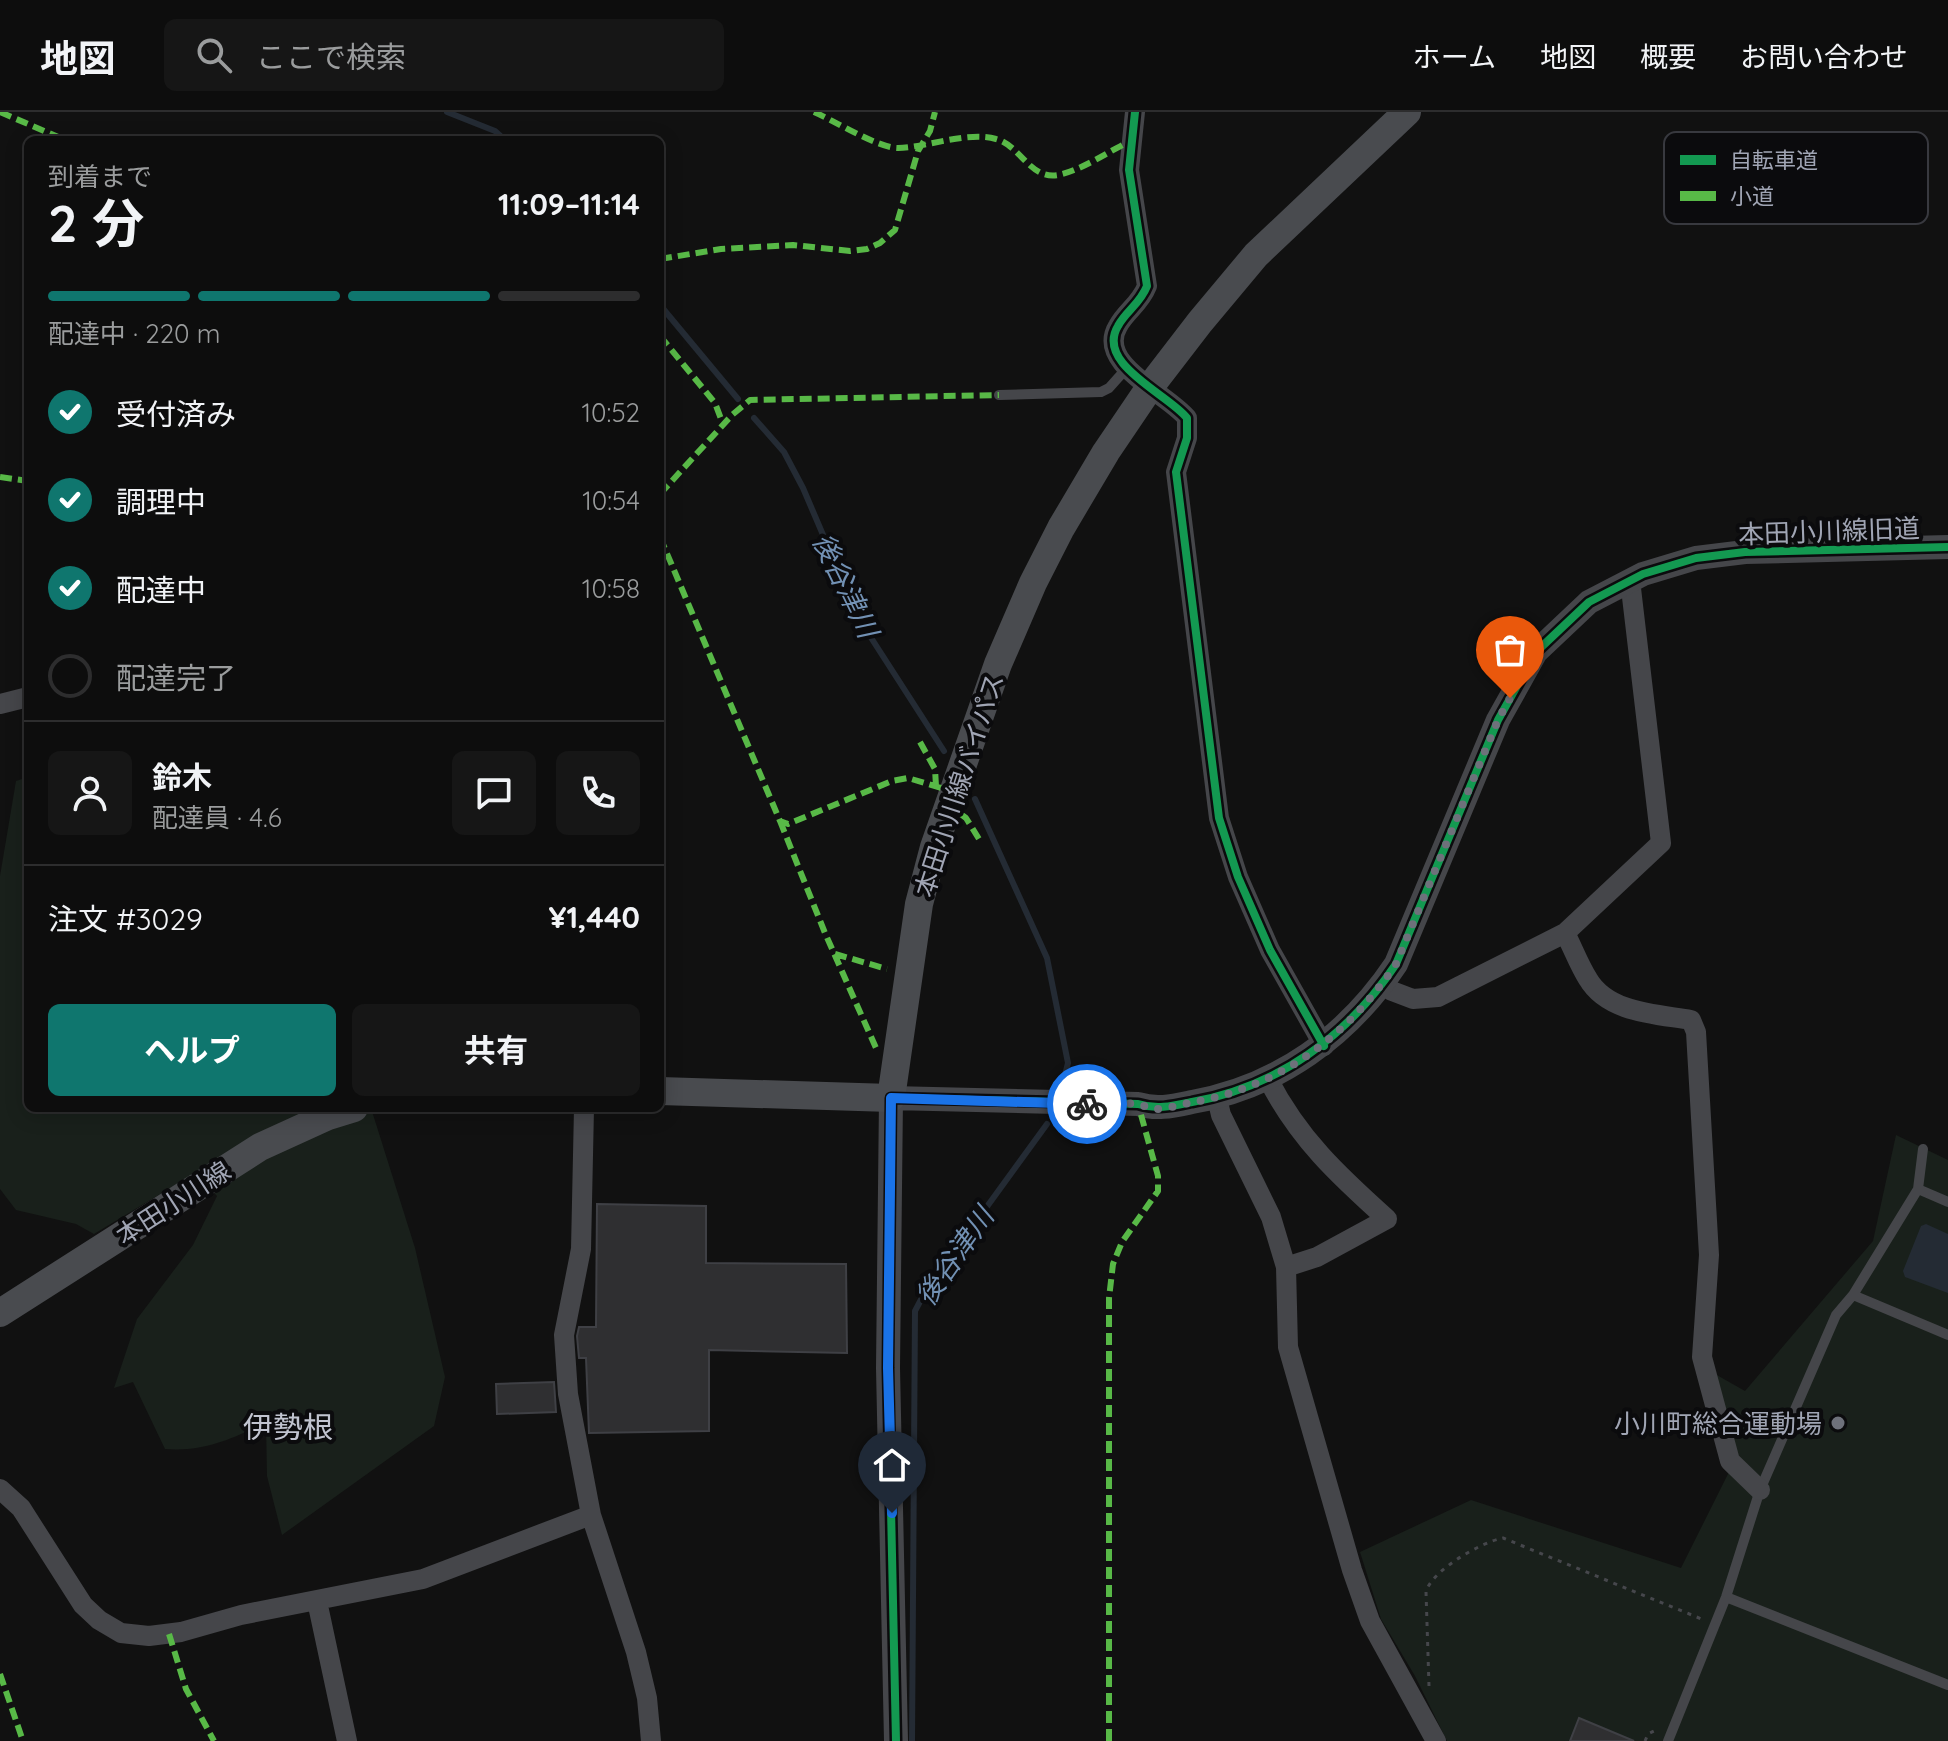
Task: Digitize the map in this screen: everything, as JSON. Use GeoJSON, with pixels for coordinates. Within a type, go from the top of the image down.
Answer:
{"type":"FeatureCollection","features":[{"type":"Feature","properties":{"kind":"main road","name":"本田小川線バイパス"},"geometry":{"type":"LineString","coordinates":[[891,1098],[919,904],[934,847],[998,664],[1061,528],[1150,387],[1200,322],[1256,255],[1407,112]]}},
{"type":"Feature","properties":{"kind":"main road"},"geometry":{"type":"LineString","coordinates":[[664,1091],[891,1098]]}},
{"type":"Feature","properties":{"kind":"main road","name":"本田小川線"},"geometry":{"type":"LineString","coordinates":[[0,1313],[260,1147],[341,1112]]}},
{"type":"Feature","properties":{"kind":"street"},"geometry":{"type":"LineString","coordinates":[[1135,112],[1129,170],[1147,286],[1133,309],[1118,325],[1114,347],[1126,369],[1187,418],[1189,428],[1176,472],[1219,818],[1238,877],[1270,950],[1324,1046]]}},
{"type":"Feature","properties":{"kind":"street","name":"本田小川線旧道"},"geometry":{"type":"LineString","coordinates":[[891,1098],[1138,1104],[1154,1109],[1217,1098],[1268,1079],[1324,1046],[1383,984],[1396,964],[1498,720],[1536,652],[1589,602],[1643,574],[1696,558],[1745,552],[1948,547]]}},
{"type":"Feature","properties":{"kind":"street"},"geometry":{"type":"LineString","coordinates":[[1383,984],[1413,999],[1438,997],[1565,933],[1661,843],[1630,580]]}},
{"type":"Feature","properties":{"kind":"street"},"geometry":{"type":"LineString","coordinates":[[0,704],[24,698]]}},
{"type":"Feature","properties":{"kind":"street"},"geometry":{"type":"LineString","coordinates":[[1565,933],[1589,982],[1602,995],[1621,1007],[1691,1020],[1696,1032],[1709,1255],[1702,1357],[1730,1461],[1760,1490]]}},
{"type":"Feature","properties":{"kind":"street"},"geometry":{"type":"LineString","coordinates":[[1268,1079],[1287,1114],[1332,1169],[1387,1219],[1317,1257],[1286,1267]]}},
{"type":"Feature","properties":{"kind":"street","name":"本田小川線バイパス"},"geometry":{"type":"LineString","coordinates":[[891,1098],[888,1368],[896,1741]]}},
{"type":"Feature","properties":{"kind":"street"},"geometry":{"type":"LineString","coordinates":[[1217,1098],[1221,1115],[1271,1217],[1286,1267],[1288,1347],[1352,1570],[1370,1621],[1436,1741]]}},
{"type":"Feature","properties":{"kind":"street"},"geometry":{"type":"LineString","coordinates":[[584,1112],[581,1249],[564,1335],[572,1422],[591,1515],[636,1652],[647,1698],[651,1741]]}},
{"type":"Feature","properties":{"kind":"street"},"geometry":{"type":"LineString","coordinates":[[0,1489],[21,1508],[83,1605],[99,1620],[121,1633],[149,1636],[181,1632],[241,1615],[423,1579],[591,1515]]}},
{"type":"Feature","properties":{"kind":"street"},"geometry":{"type":"LineString","coordinates":[[317,1601],[347,1741]]}},
{"type":"Feature","properties":{"kind":"lane"},"geometry":{"type":"LineString","coordinates":[[999,395],[1101,392],[1109,388],[1126,369]]}},
{"type":"Feature","properties":{"kind":"lane"},"geometry":{"type":"LineString","coordinates":[[1668,1741],[1726,1597],[1760,1490],[1836,1315],[1853,1295],[1918,1189],[1923,1149]]}},
{"type":"Feature","properties":{"kind":"lane"},"geometry":{"type":"LineString","coordinates":[[1918,1189],[1948,1202]]}},
{"type":"Feature","properties":{"kind":"lane"},"geometry":{"type":"LineString","coordinates":[[1853,1295],[1948,1335]]}},
{"type":"Feature","properties":{"kind":"lane"},"geometry":{"type":"LineString","coordinates":[[1726,1597],[1948,1685]]}},
{"type":"Feature","properties":{"kind":"path"},"geometry":{"type":"LineString","coordinates":[[1427,1691],[1430,1682],[1428,1583],[1439,1572],[1491,1541],[1503,1538],[1715,1624]]}},
{"type":"Feature","properties":{"kind":"shaded area"},"geometry":{"type":"Polygon","coordinates":[[[24,778],[24,1112],[372,1112],[415,1248],[445,1377],[434,1426],[282,1535],[267,1476],[266,1423],[205,1446],[165,1449],[133,1382],[114,1388],[137,1319],[193,1245],[217,1196],[195,1173],[94,1234],[76,1224],[16,1210],[0,1189],[0,876],[16,781],[24,778]]]}},
{"type":"Feature","properties":{"kind":"shaded area","name":"小川町総合運動場"},"geometry":{"type":"Polygon","coordinates":[[[1896,1135],[1948,1160],[1948,1741],[1447,1741],[1415,1676],[1381,1619],[1360,1552],[1471,1500],[1681,1568],[1737,1456],[1715,1374],[1745,1391],[1873,1241],[1896,1135]]]}},
{"type":"Feature","properties":{"kind":"shaded area"},"geometry":{"type":"Polygon","coordinates":[[[1926,1224],[1948,1234],[1948,1293],[1905,1277],[1903,1271],[1921,1226],[1926,1224]]]}},
{"type":"Feature","properties":{"kind":"building"},"geometry":{"type":"Polygon","coordinates":[[[597,1204],[706,1206],[706,1263],[846,1264],[847,1353],[709,1350],[709,1431],[589,1433],[586,1358],[579,1358],[577,1336],[579,1327],[596,1327],[597,1204]]]}},
{"type":"Feature","properties":{"kind":"building"},"geometry":{"type":"Polygon","coordinates":[[[554,1382],[556,1412],[497,1414],[496,1384],[554,1382]]]}},
{"type":"Feature","properties":{"kind":"building"},"geometry":{"type":"Polygon","coordinates":[[[1579,1718],[1634,1741],[1570,1741],[1579,1718]]]}},
{"type":"Feature","properties":{"kind":"waterway","name":"後谷津川"},"geometry":{"type":"LineString","coordinates":[[447,112],[501,136]]}},
{"type":"Feature","properties":{"kind":"waterway","name":"後谷津川"},"geometry":{"type":"LineString","coordinates":[[664,310],[738,399]]}},
{"type":"Feature","properties":{"kind":"waterway","name":"後谷津川"},"geometry":{"type":"LineString","coordinates":[[754,418],[784,452],[803,488],[859,619],[944,751]]}},
{"type":"Feature","properties":{"kind":"waterway","name":"後谷津川"},"geometry":{"type":"LineString","coordinates":[[975,799],[1047,958],[1068,1063],[1063,1083]]}},
{"type":"Feature","properties":{"kind":"waterway","name":"後谷津川"},"geometry":{"type":"LineString","coordinates":[[912,1741],[915,1311],[925,1292],[1047,1124]]}},
{"type":"Feature","properties":{"kind":"marked path"},"geometry":{"type":"LineString","coordinates":[[0,112],[56,136]]}},
{"type":"Feature","properties":{"kind":"marked path"},"geometry":{"type":"LineString","coordinates":[[814,112],[890,147],[973,137],[996,139],[1012,148],[1032,167],[1048,175],[1076,169],[1130,141]]}},
{"type":"Feature","properties":{"kind":"marked path"},"geometry":{"type":"LineString","coordinates":[[664,258],[721,249],[793,245],[850,251],[867,249],[880,243],[895,230],[918,151],[930,131],[935,112]]}},
{"type":"Feature","properties":{"kind":"marked path"},"geometry":{"type":"LineString","coordinates":[[664,341],[715,403],[723,424]]}},
{"type":"Feature","properties":{"kind":"marked path"},"geometry":{"type":"LineString","coordinates":[[664,490],[732,415],[750,400],[999,395]]}},
{"type":"Feature","properties":{"kind":"marked path"},"geometry":{"type":"LineString","coordinates":[[0,477],[24,480]]}},
{"type":"Feature","properties":{"kind":"marked path"},"geometry":{"type":"LineString","coordinates":[[664,546],[780,821],[788,824],[892,781],[908,778],[951,791]]}},
{"type":"Feature","properties":{"kind":"marked path"},"geometry":{"type":"LineString","coordinates":[[920,742],[935,769],[936,786]]}},
{"type":"Feature","properties":{"kind":"marked path"},"geometry":{"type":"LineString","coordinates":[[947,804],[966,818],[979,839]]}},
{"type":"Feature","properties":{"kind":"marked path"},"geometry":{"type":"LineString","coordinates":[[780,821],[876,1048]]}},
{"type":"Feature","properties":{"kind":"marked path"},"geometry":{"type":"LineString","coordinates":[[835,954],[887,969]]}},
{"type":"Feature","properties":{"kind":"marked path"},"geometry":{"type":"LineString","coordinates":[[1109,1741],[1109,1298],[1113,1264],[1122,1242],[1158,1191],[1158,1176],[1138,1104]]}},
{"type":"Feature","properties":{"kind":"marked path"},"geometry":{"type":"LineString","coordinates":[[169,1634],[186,1689],[214,1741]]}},
{"type":"Feature","properties":{"kind":"marked path"},"geometry":{"type":"LineString","coordinates":[[0,1674],[23,1741]]}},
{"type":"Feature","properties":{"kind":"cycle path"},"geometry":{"type":"LineString","coordinates":[[1135,112],[1129,170],[1147,286],[1118,326],[1114,340],[1116,353],[1137,377],[1187,418],[1187,438],[1176,472],[1219,818],[1238,877],[1270,950],[1324,1046]]}},
{"type":"Feature","properties":{"kind":"cycle path"},"geometry":{"type":"LineString","coordinates":[[896,1741],[888,1368],[891,1098],[1165,1107],[1223,1095],[1282,1071],[1333,1035],[1356,1014],[1396,964],[1498,720],[1536,652],[1589,602],[1643,574],[1696,558],[1745,552],[1948,547]]}},
{"type":"Feature","properties":{"kind":"way so far"},"geometry":{"type":"LineString","coordinates":[[1087,1104],[1138,1104],[1154,1109],[1217,1098],[1259,1084],[1324,1046],[1383,984],[1396,964],[1510,698]]}},
{"type":"Feature","properties":{"kind":"place","name":"小川町総合運動場"},"geometry":{"type":"Point","coordinates":[1838,1423]}},
{"type":"Feature","properties":{"kind":"district","name":"伊勢根"},"geometry":{"type":"Point","coordinates":[288,1427]}},
{"type":"Feature","properties":{"kind":"route"},"geometry":{"type":"LineString","coordinates":[[892,1513],[888,1368],[891,1098],[1008,1099],[1087,1104]]}}]}
